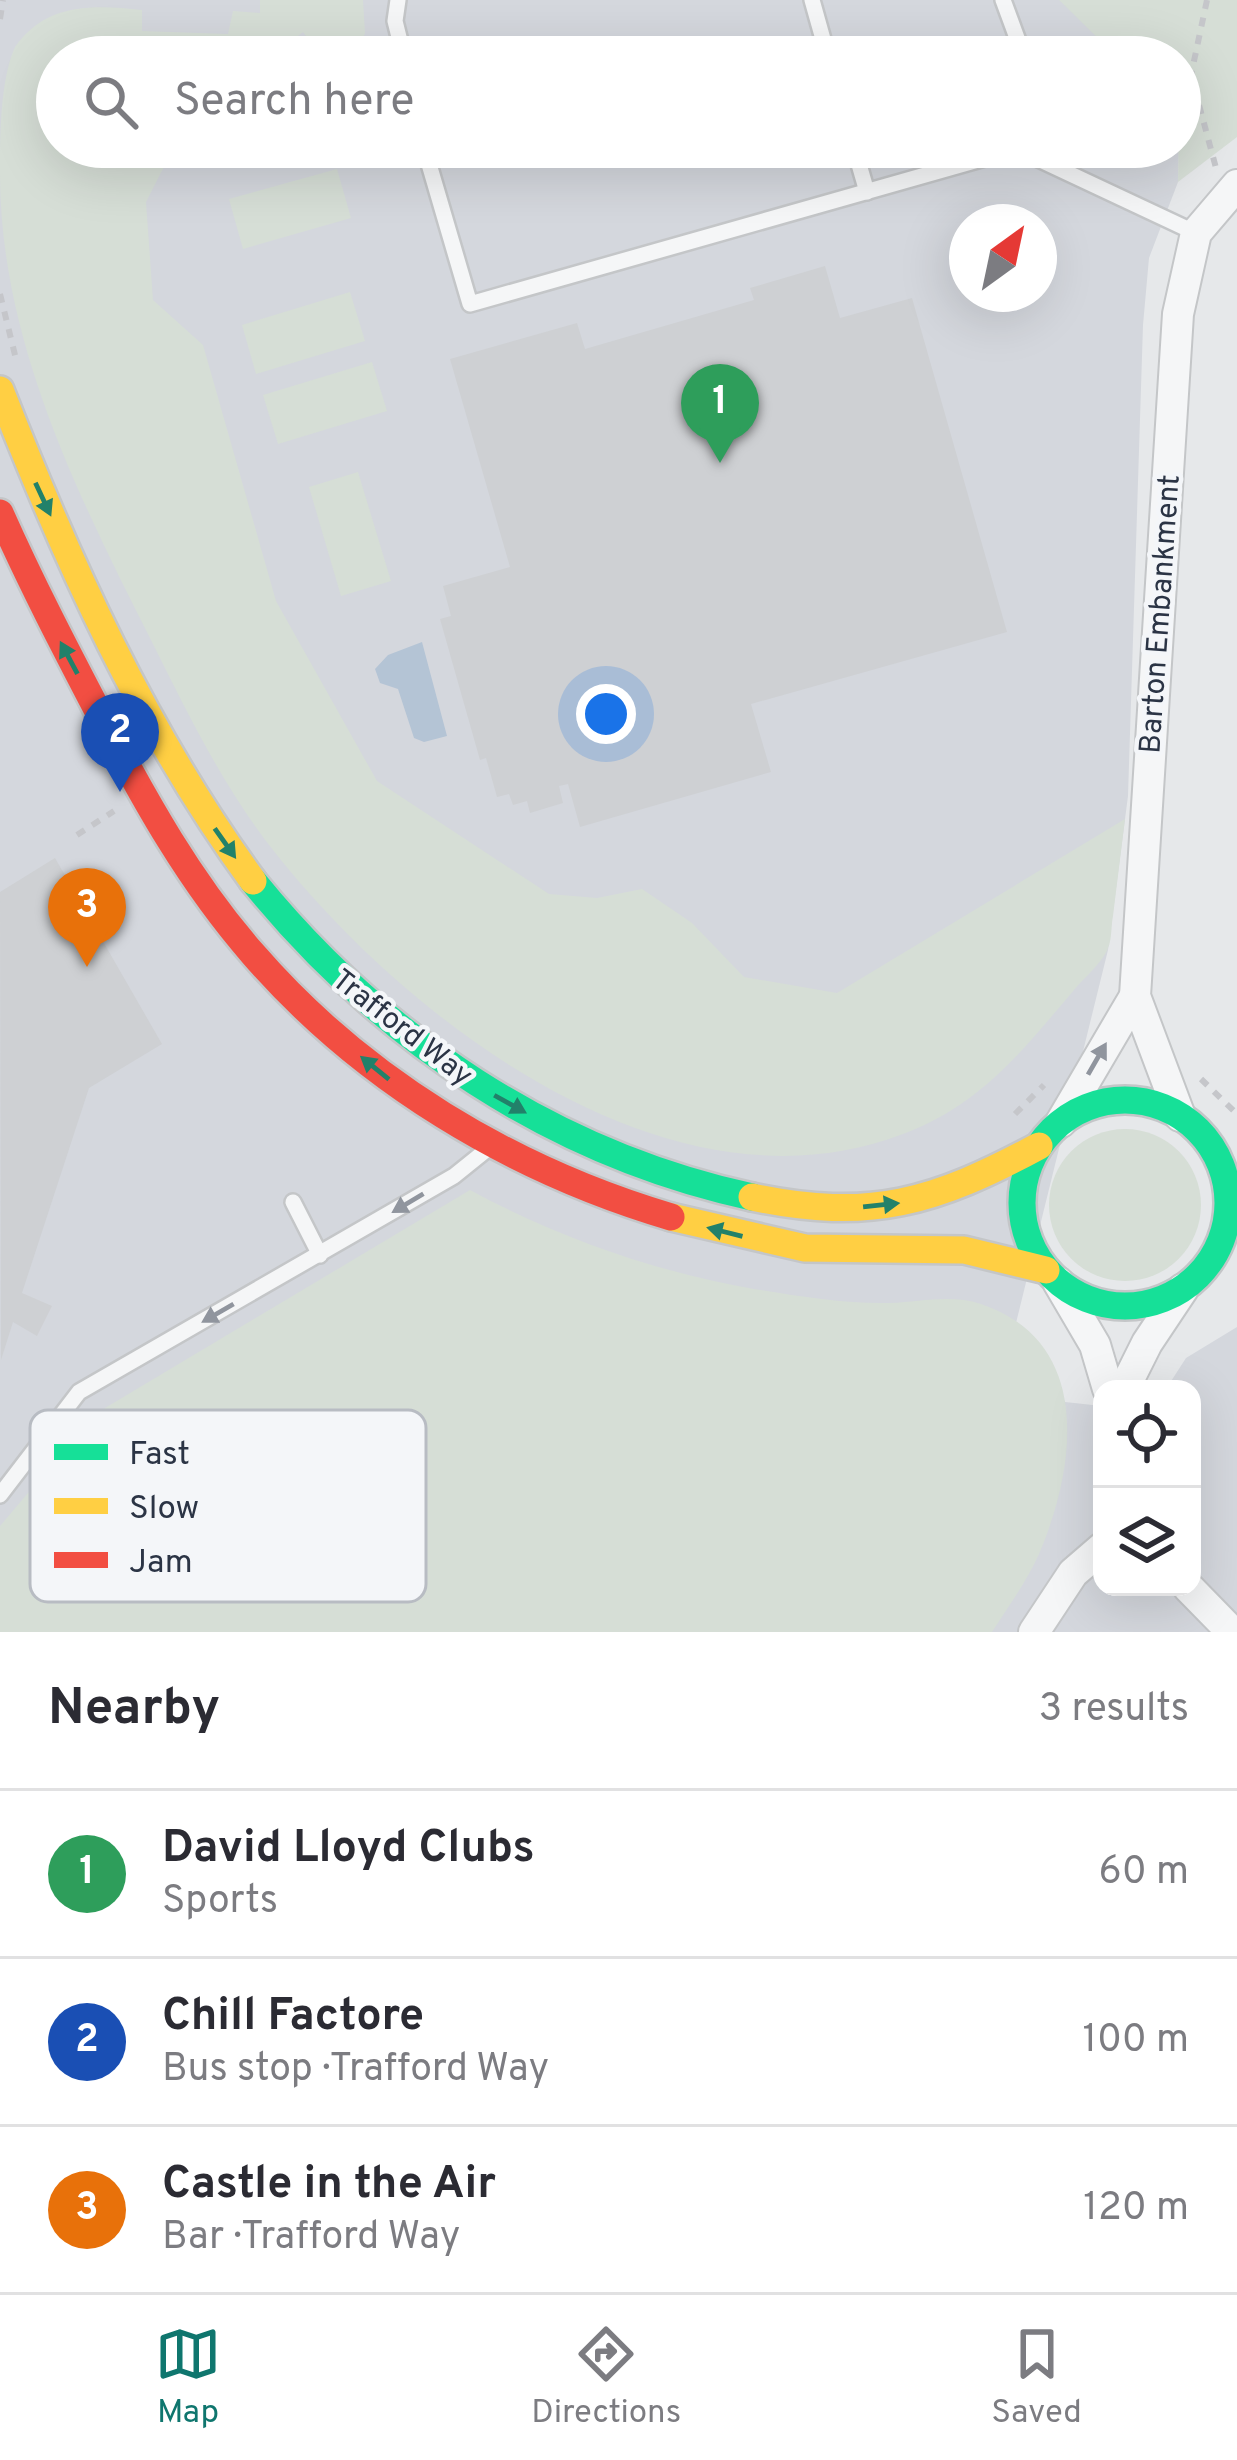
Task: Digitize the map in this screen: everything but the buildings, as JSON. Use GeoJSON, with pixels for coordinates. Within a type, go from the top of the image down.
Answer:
{"type":"FeatureCollection","features":[{"type":"Feature","properties":{"kind":"street"},"geometry":{"type":"LineString","coordinates":[[1196,233],[1230,193]]}},
{"type":"Feature","properties":{"kind":"street","name":"Barton Embankment"},"geometry":{"type":"LineString","coordinates":[[1192,1126],[1136,997],[1178,314],[1196,233]]}},
{"type":"Feature","properties":{"kind":"street","name":"Trafford Way"},"geometry":{"type":"LineString","coordinates":[[0,390],[35,484],[98,618],[209,821],[310,951],[416,1046],[550,1127],[623,1159],[692,1182],[814,1207],[914,1201],[964,1184],[1039,1146]]}},
{"type":"Feature","properties":{"kind":"street","name":"Trafford Way"},"geometry":{"type":"LineString","coordinates":[[0,513],[33,589],[141,794],[197,884],[320,1023],[435,1112],[492,1145],[594,1191],[740,1236],[844,1251],[980,1252],[1052,1276]]}},
{"type":"Feature","properties":{"kind":"street","name":"Barton Embankment"},"geometry":{"type":"LineString","coordinates":[[1061,1122],[1136,997]]}},
{"type":"Feature","properties":{"kind":"street"},"geometry":{"type":"LineString","coordinates":[[1105,1380],[1095,1345],[1028,1241],[1022,1209],[1025,1176],[1039,1146],[1061,1122],[1090,1106],[1122,1100],[1153,1103],[1237,1154]]}},
{"type":"Feature","properties":{"kind":"street"},"geometry":{"type":"LineString","coordinates":[[1128,1380],[1147,1343],[1215,1254],[1226,1225],[1228,1193],[1220,1163],[1192,1126]]}},
{"type":"Feature","properties":{"kind":"street"},"geometry":{"type":"LineString","coordinates":[[1052,1276],[1072,1292],[1104,1305],[1139,1306],[1237,1268]]}},
{"type":"Feature","properties":{"kind":"street"},"geometry":{"type":"LineString","coordinates":[[1034,1632],[1073,1573],[1093,1556]]}},
{"type":"Feature","properties":{"kind":"street"},"geometry":{"type":"LineString","coordinates":[[1197,1596],[1232,1632]]}},
{"type":"Feature","properties":{"kind":"lane"},"geometry":{"type":"LineString","coordinates":[[398,0],[399,36]]}},
{"type":"Feature","properties":{"kind":"lane"},"geometry":{"type":"LineString","coordinates":[[812,0],[822,36]]}},
{"type":"Feature","properties":{"kind":"lane"},"geometry":{"type":"LineString","coordinates":[[1003,0],[1016,36]]}},
{"type":"Feature","properties":{"kind":"lane"},"geometry":{"type":"LineString","coordinates":[[430,168],[470,304],[951,168]]}},
{"type":"Feature","properties":{"kind":"lane"},"geometry":{"type":"LineString","coordinates":[[860,168],[867,192]]}},
{"type":"Feature","properties":{"kind":"lane"},"geometry":{"type":"LineString","coordinates":[[1071,168],[1196,233]]}},
{"type":"Feature","properties":{"kind":"lane"},"geometry":{"type":"LineString","coordinates":[[65,1410],[79,1392],[454,1176],[492,1145]]}},
{"type":"Feature","properties":{"kind":"lane"},"geometry":{"type":"LineString","coordinates":[[293,1202],[320,1255]]}},
{"type":"Feature","properties":{"kind":"lane"},"geometry":{"type":"LineString","coordinates":[[0,1495],[30,1456]]}},
{"type":"Feature","properties":{"kind":"path"},"geometry":{"type":"LineString","coordinates":[[0,20],[3,0]]}},
{"type":"Feature","properties":{"kind":"path"},"geometry":{"type":"LineString","coordinates":[[1199,36],[1207,0]]}},
{"type":"Feature","properties":{"kind":"path"},"geometry":{"type":"LineString","coordinates":[[1201,106],[1230,193]]}},
{"type":"Feature","properties":{"kind":"path"},"geometry":{"type":"LineString","coordinates":[[0,294],[19,368]]}},
{"type":"Feature","properties":{"kind":"path"},"geometry":{"type":"LineString","coordinates":[[1191,1068],[1237,1114]]}},
{"type":"Feature","properties":{"kind":"path"},"geometry":{"type":"LineString","coordinates":[[1011,1117],[1048,1080]]}},
{"type":"Feature","properties":{"kind":"shaded area"},"geometry":{"type":"Polygon","coordinates":[[[0,0],[1187,0],[1185,36],[36,36],[36,168],[1178,168],[1178,182],[1149,258],[1128,796],[1108,950],[1016,1323],[1035,1341],[1065,1402],[1093,1405],[1093,1596],[1201,1596],[1201,1380],[1172,1380],[1186,1358],[1237,1327],[1237,1632],[0,1632],[0,0]]]}},
{"type":"Feature","properties":{"kind":"shaded area"},"geometry":{"type":"Polygon","coordinates":[[[260,0],[363,0],[365,33],[36,36],[36,168],[163,168],[146,202],[153,300],[203,345],[276,601],[377,781],[549,894],[597,898],[642,889],[692,923],[744,977],[837,993],[1125,819],[1106,953],[1018,1055],[955,1108],[903,1134],[815,1154],[726,1152],[638,1129],[552,1090],[471,1039],[396,980],[330,916],[238,802],[125,589],[49,417],[14,297],[4,236],[0,143],[4,92],[15,47],[28,32],[57,14],[89,8],[142,10],[142,31],[228,34],[233,11],[260,13],[260,0]]]}},
{"type":"Feature","properties":{"kind":"shaded area"},"geometry":{"type":"Polygon","coordinates":[[[1059,0],[1237,0],[1237,137],[1201,164],[1201,36],[1096,36],[1059,0]]]}},
{"type":"Feature","properties":{"kind":"shaded area"},"geometry":{"type":"Polygon","coordinates":[[[1178,168],[1196,168],[1178,182],[1178,168]]]}},
{"type":"Feature","properties":{"kind":"shaded area"},"geometry":{"type":"Polygon","coordinates":[[[337,169],[351,218],[243,249],[229,199],[337,169]]]}},
{"type":"Feature","properties":{"kind":"shaded area"},"geometry":{"type":"Polygon","coordinates":[[[350,292],[365,341],[256,374],[242,325],[350,292]]]}},
{"type":"Feature","properties":{"kind":"shaded area"},"geometry":{"type":"Polygon","coordinates":[[[372,362],[387,411],[278,444],[263,395],[372,362]]]}},
{"type":"Feature","properties":{"kind":"shaded area"},"geometry":{"type":"Polygon","coordinates":[[[358,472],[391,581],[341,596],[309,487],[358,472]]]}},
{"type":"Feature","properties":{"kind":"shaded area"},"geometry":{"type":"Polygon","coordinates":[[[1125,1129],[1154,1135],[1179,1151],[1195,1176],[1201,1205],[1195,1234],[1179,1259],[1154,1275],[1125,1281],[1096,1275],[1071,1259],[1055,1234],[1049,1205],[1055,1176],[1071,1151],[1096,1135],[1125,1129]]]}},
{"type":"Feature","properties":{"kind":"shaded area"},"geometry":{"type":"Polygon","coordinates":[[[470,1190],[572,1237],[681,1273],[839,1301],[947,1299],[981,1304],[1017,1322],[1043,1347],[1059,1377],[1067,1447],[1052,1520],[1039,1554],[992,1632],[0,1632],[0,1526],[30,1491],[30,1602],[426,1602],[426,1410],[102,1410],[470,1190]]]}},
{"type":"Feature","properties":{"kind":"water"},"geometry":{"type":"Polygon","coordinates":[[[422,642],[447,736],[424,742],[414,738],[398,689],[380,683],[375,669],[388,655],[422,642]]]}},
{"type":"Feature","properties":{"kind":"traffic: fast"},"geometry":{"type":"LineString","coordinates":[[253,881],[357,991],[476,1082],[608,1152],[679,1178],[752,1197]]}},
{"type":"Feature","properties":{"kind":"traffic: fast"},"geometry":{"type":"LineString","coordinates":[[1125,1100],[1164,1108],[1198,1130],[1220,1164],[1228,1203],[1220,1242],[1198,1276],[1164,1298],[1125,1306],[1086,1298],[1052,1276],[1030,1242],[1022,1203],[1030,1164],[1052,1130],[1086,1108],[1125,1100]]}},
{"type":"Feature","properties":{"kind":"traffic: slow"},"geometry":{"type":"LineString","coordinates":[[0,390],[52,518],[111,644],[177,765],[253,881]]}},
{"type":"Feature","properties":{"kind":"traffic: slow"},"geometry":{"type":"LineString","coordinates":[[752,1197],[832,1207],[901,1202],[967,1181],[1039,1146]]}},
{"type":"Feature","properties":{"kind":"traffic: slow"},"geometry":{"type":"LineString","coordinates":[[671,1217],[805,1248],[964,1250],[1046,1270]]}},
{"type":"Feature","properties":{"kind":"traffic: jam"},"geometry":{"type":"LineString","coordinates":[[0,513],[88,692],[170,840],[230,927],[296,1000],[342,1042],[443,1115],[554,1174],[671,1217]]}},
{"type":"Feature","properties":{"kind":"place","name":"David Lloyd Clubs"},"geometry":{"type":"Point","coordinates":[720,463]}},
{"type":"Feature","properties":{"kind":"place","name":"Chill Factore"},"geometry":{"type":"Point","coordinates":[120,792]}},
{"type":"Feature","properties":{"kind":"place","name":"Castle in the Air"},"geometry":{"type":"Point","coordinates":[87,967]}}]}
